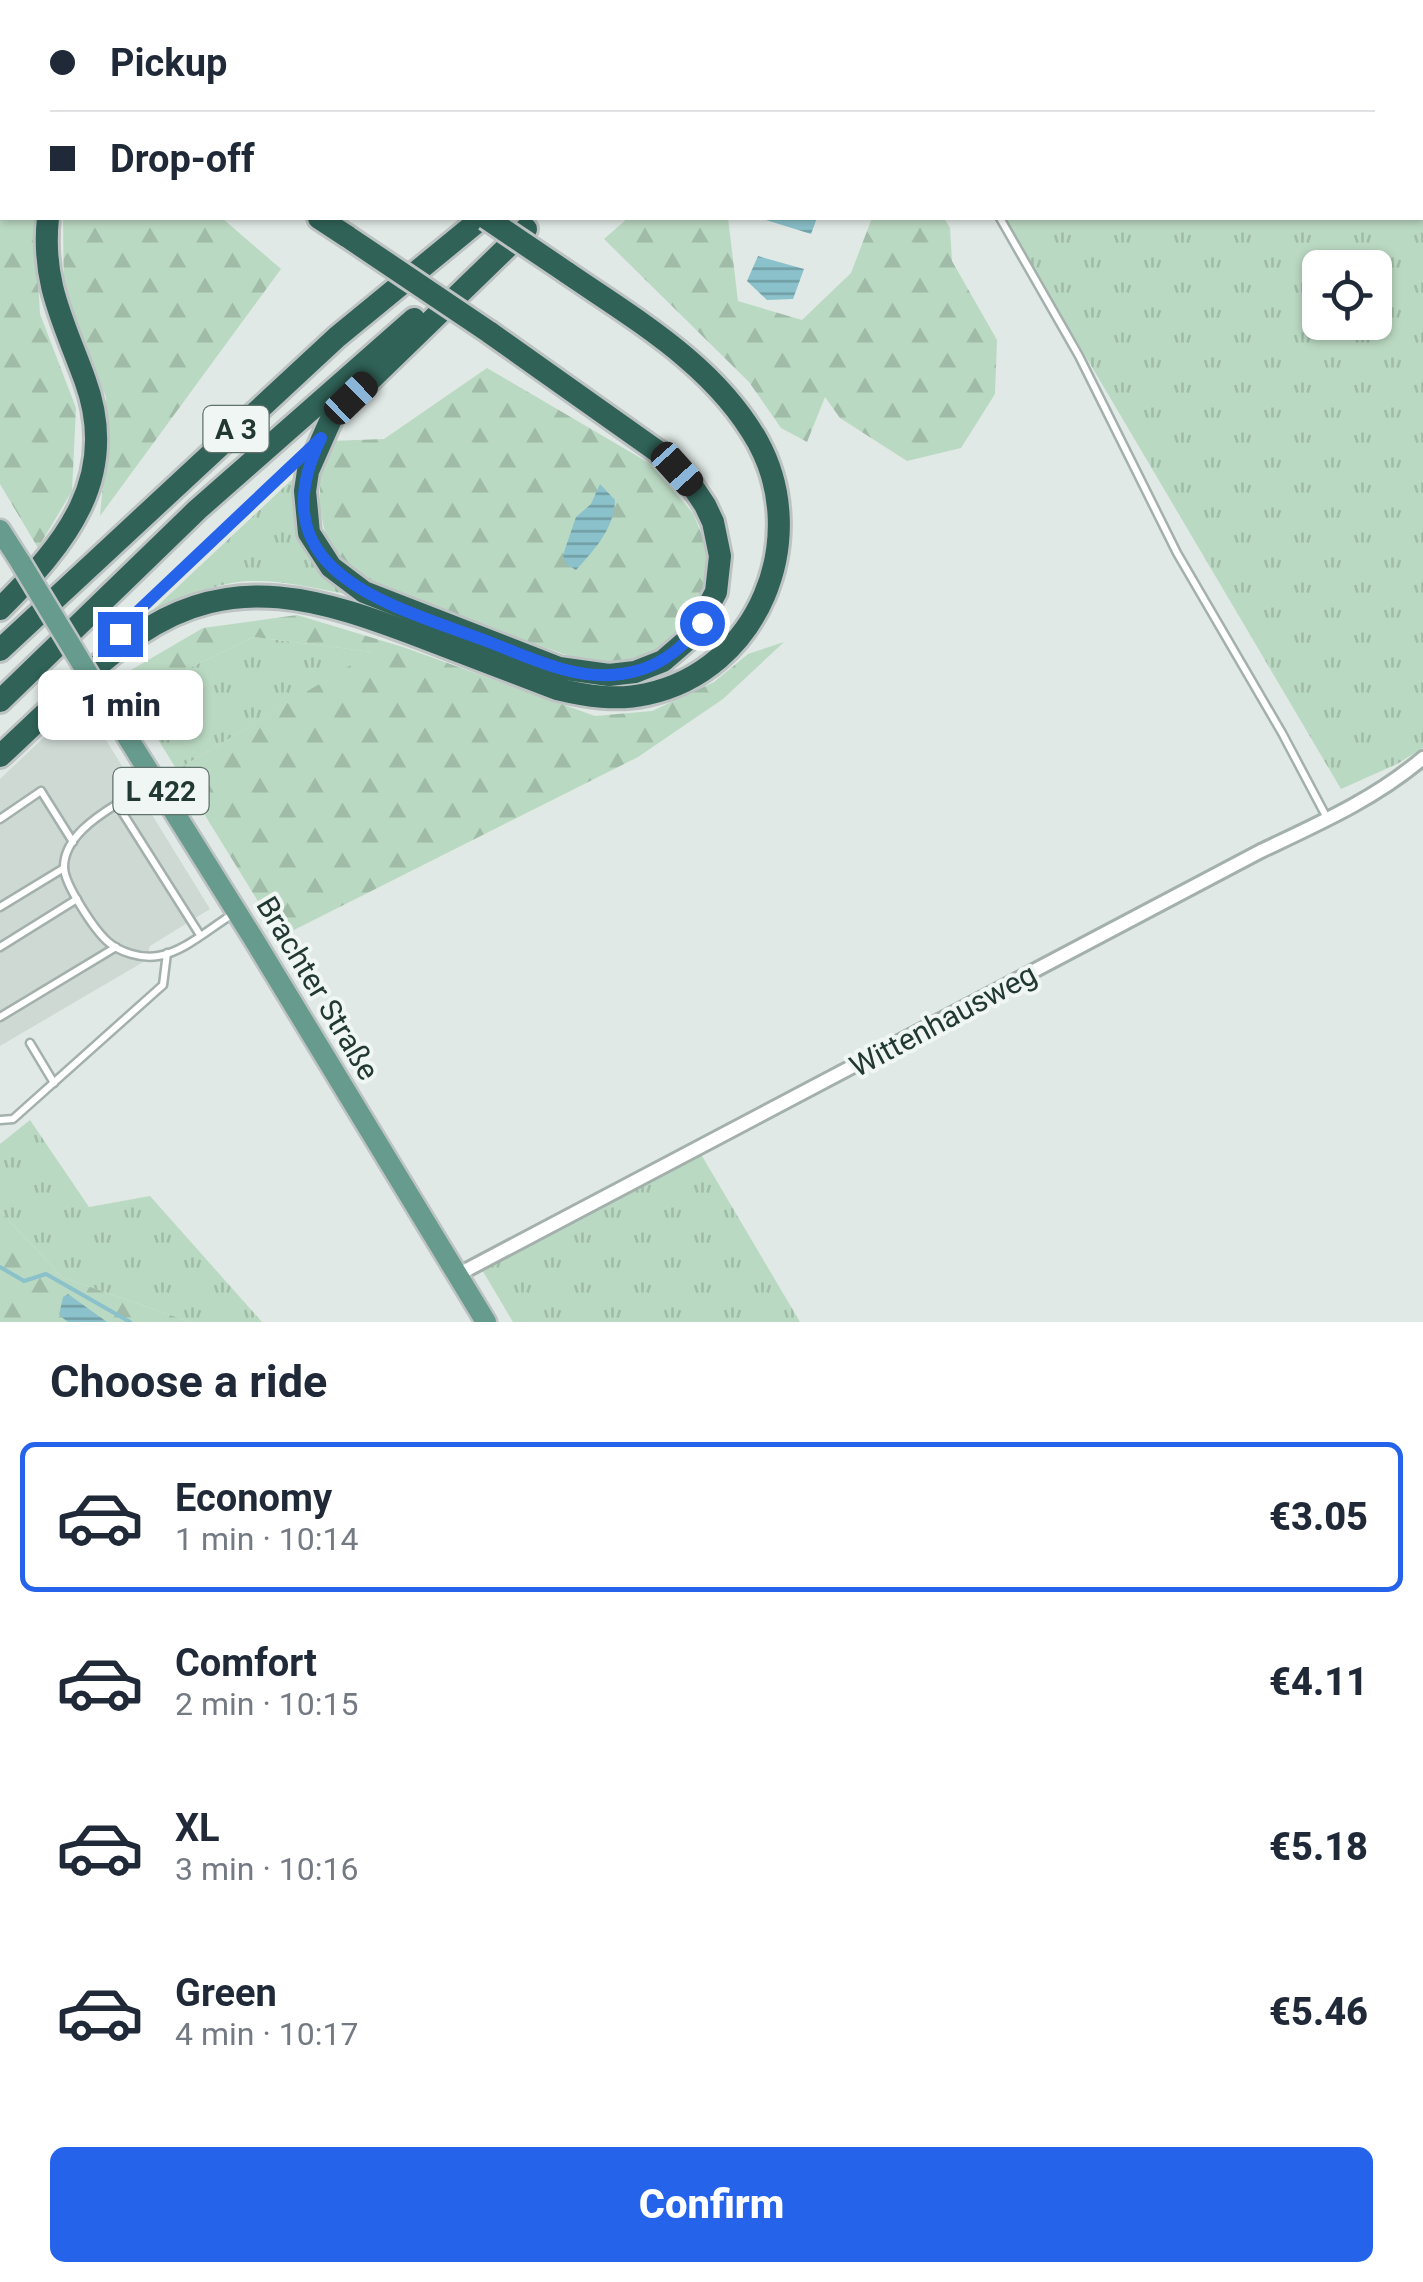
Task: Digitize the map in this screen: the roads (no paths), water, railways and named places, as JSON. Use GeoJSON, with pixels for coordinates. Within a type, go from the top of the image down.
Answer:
{"type":"FeatureCollection","features":[{"type":"Feature","properties":{"kind":"highway"},"geometry":{"type":"LineString","coordinates":[[0,608],[59,545],[84,499],[93,467],[93,407],[50,288],[46,256],[48,220]]}},
{"type":"Feature","properties":{"kind":"highway"},"geometry":{"type":"LineString","coordinates":[[322,220],[348,236],[489,332],[664,456],[705,505],[720,556],[716,592],[693,635],[663,661],[622,674],[578,673],[383,602],[345,580],[318,552],[309,532],[308,470],[332,418],[534,223]]}},
{"type":"Feature","properties":{"kind":"highway","name":"A 3"},"geometry":{"type":"LineString","coordinates":[[0,650],[323,350],[482,220]]}},
{"type":"Feature","properties":{"kind":"highway"},"geometry":{"type":"LineString","coordinates":[[0,756],[91,682],[140,633],[203,604],[252,596],[303,598],[357,613],[557,689],[585,696],[647,694],[692,678],[723,656],[762,604],[778,555],[778,505],[768,464],[735,407],[696,366],[487,220]]}},
{"type":"Feature","properties":{"kind":"highway","name":"A 3"},"geometry":{"type":"LineString","coordinates":[[0,701],[197,510],[359,364],[534,223]]}},
{"type":"Feature","properties":{"kind":"main road","name":"L 422"},"geometry":{"type":"LineString","coordinates":[[0,530],[91,682]]}},
{"type":"Feature","properties":{"kind":"main road","name":"Brachter Straße"},"geometry":{"type":"LineString","coordinates":[[91,682],[486,1322]]}},
{"type":"Feature","properties":{"kind":"street","name":"Wittenhausweg"},"geometry":{"type":"LineString","coordinates":[[457,1275],[1261,850],[1328,819],[1402,776],[1423,758]]}},
{"type":"Feature","properties":{"kind":"lane"},"geometry":{"type":"LineString","coordinates":[[1001,220],[1079,356],[1177,553],[1328,819]]}},
{"type":"Feature","properties":{"kind":"lane"},"geometry":{"type":"LineString","coordinates":[[91,682],[137,612],[321,438]]}},
{"type":"Feature","properties":{"kind":"lane"},"geometry":{"type":"LineString","coordinates":[[0,819],[41,791],[72,842]]}},
{"type":"Feature","properties":{"kind":"lane"},"geometry":{"type":"LineString","coordinates":[[200,934],[117,804],[91,820],[72,842],[64,868],[78,899],[106,941],[129,954],[157,956],[166,953],[200,934],[236,912]]}},
{"type":"Feature","properties":{"kind":"lane"},"geometry":{"type":"LineString","coordinates":[[0,907],[64,868]]}},
{"type":"Feature","properties":{"kind":"lane"},"geometry":{"type":"LineString","coordinates":[[0,947],[78,899]]}},
{"type":"Feature","properties":{"kind":"lane"},"geometry":{"type":"LineString","coordinates":[[0,1017],[116,947]]}},
{"type":"Feature","properties":{"kind":"lane"},"geometry":{"type":"LineString","coordinates":[[0,1120],[13,1120],[163,985],[166,953]]}},
{"type":"Feature","properties":{"kind":"lane"},"geometry":{"type":"LineString","coordinates":[[30,1042],[54,1083]]}},
{"type":"Feature","properties":{"kind":"water"},"geometry":{"type":"Polygon","coordinates":[[[766,220],[816,220],[811,234],[766,220]]]}},
{"type":"Feature","properties":{"kind":"water"},"geometry":{"type":"Polygon","coordinates":[[[758,256],[804,269],[793,299],[767,300],[747,281],[758,256]]]}},
{"type":"Feature","properties":{"kind":"water"},"geometry":{"type":"Polygon","coordinates":[[[600,484],[615,500],[614,510],[607,529],[576,570],[566,564],[563,555],[576,517],[591,504],[600,484]]]}},
{"type":"Feature","properties":{"kind":"water"},"geometry":{"type":"Polygon","coordinates":[[[68,1294],[107,1322],[68,1322],[59,1315],[63,1297],[68,1294]]]}},
{"type":"Feature","properties":{"kind":"waterway"},"geometry":{"type":"LineString","coordinates":[[0,1267],[24,1281],[46,1274],[130,1322]]}}]}
